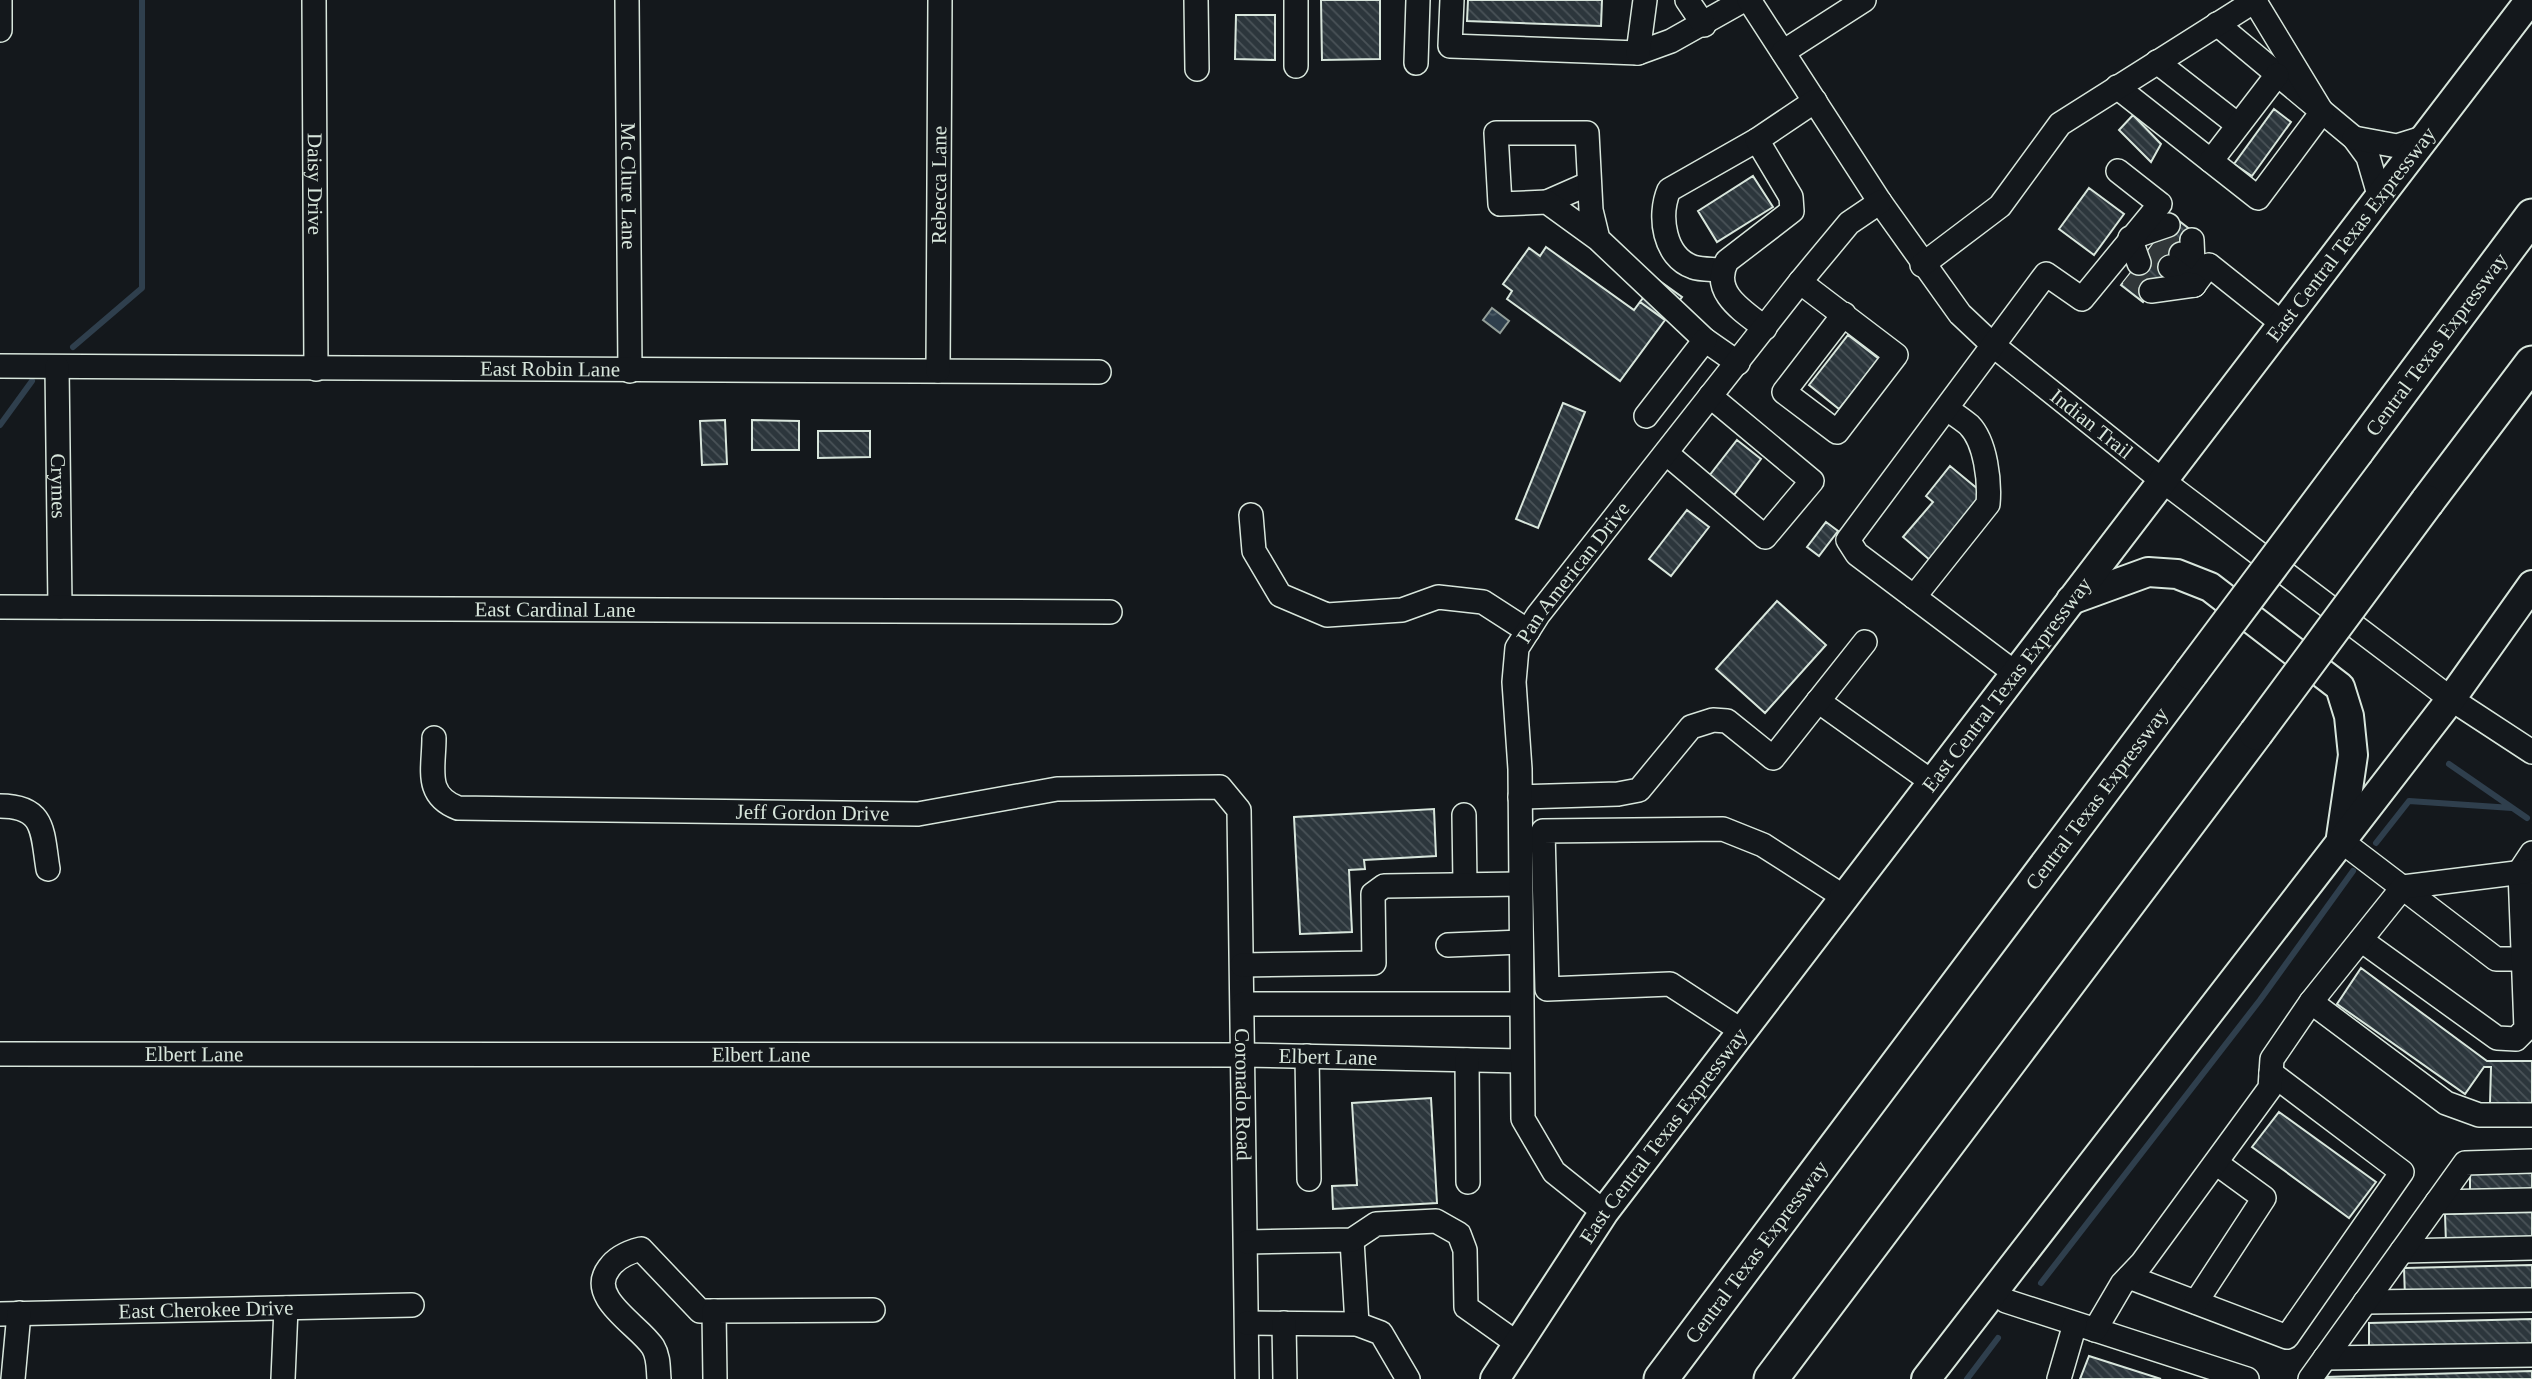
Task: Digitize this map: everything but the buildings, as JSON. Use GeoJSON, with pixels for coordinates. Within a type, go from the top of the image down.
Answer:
{"type":"FeatureCollection","features":[{"type":"Feature","properties":{"kind":"highway","name":"Central Texas Expressway"},"geometry":{"type":"LineString","coordinates":[[1661,1379],[2532,216]]}},
{"type":"Feature","properties":{"kind":"highway"},"geometry":{"type":"LineString","coordinates":[[1771,1379],[2532,363]]}},
{"type":"Feature","properties":{"kind":"main road","name":"East Central Texas Expressway"},"geometry":{"type":"LineString","coordinates":[[1495,1379],[1604,1212],[2530,0]]}},
{"type":"Feature","properties":{"kind":"main road"},"geometry":{"type":"LineString","coordinates":[[2071,600],[2148,572],[2177,574],[2210,587],[2340,687],[2349,716],[2353,755],[2340,840]]}},
{"type":"Feature","properties":{"kind":"main road"},"geometry":{"type":"LineString","coordinates":[[1926,1379],[2451,699],[2532,585]]}},
{"type":"Feature","properties":{"kind":"street"},"geometry":{"type":"LineString","coordinates":[[0,0],[0,30]]}},
{"type":"Feature","properties":{"kind":"street","name":"Daisy Drive"},"geometry":{"type":"LineString","coordinates":[[314,0],[316,369]]}},
{"type":"Feature","properties":{"kind":"street","name":"Mc Clure Lane"},"geometry":{"type":"LineString","coordinates":[[626,0],[630,371]]}},
{"type":"Feature","properties":{"kind":"street","name":"Rebecca Lane"},"geometry":{"type":"LineString","coordinates":[[938,371],[940,0]]}},
{"type":"Feature","properties":{"kind":"street"},"geometry":{"type":"LineString","coordinates":[[1196,0],[1197,69]]}},
{"type":"Feature","properties":{"kind":"street"},"geometry":{"type":"LineString","coordinates":[[1296,0],[1296,66]]}},
{"type":"Feature","properties":{"kind":"street"},"geometry":{"type":"LineString","coordinates":[[1416,63],[1418,0]]}},
{"type":"Feature","properties":{"kind":"street"},"geometry":{"type":"LineString","coordinates":[[1452,0],[1450,46],[1638,53],[1671,41],[1746,0]]}},
{"type":"Feature","properties":{"kind":"street"},"geometry":{"type":"LineString","coordinates":[[1638,53],[1645,0]]}},
{"type":"Feature","properties":{"kind":"street"},"geometry":{"type":"LineString","coordinates":[[1687,0],[1704,24]]}},
{"type":"Feature","properties":{"kind":"street","name":"Indian Trail"},"geometry":{"type":"LineString","coordinates":[[1746,0],[1922,265],[1961,314],[1994,346],[2163,481],[2451,699],[2532,752]]}},
{"type":"Feature","properties":{"kind":"street"},"geometry":{"type":"LineString","coordinates":[[1783,52],[1839,7],[1864,0]]}},
{"type":"Feature","properties":{"kind":"street"},"geometry":{"type":"LineString","coordinates":[[1922,265],[2000,206],[2060,124],[2255,0],[2322,112]]}},
{"type":"Feature","properties":{"kind":"street"},"geometry":{"type":"LineString","coordinates":[[2217,24],[2354,138],[2368,157],[2380,198]]}},
{"type":"Feature","properties":{"kind":"street"},"geometry":{"type":"LineString","coordinates":[[2157,62],[2238,125]]}},
{"type":"Feature","properties":{"kind":"street"},"geometry":{"type":"LineString","coordinates":[[2211,161],[2277,75]]}},
{"type":"Feature","properties":{"kind":"street"},"geometry":{"type":"LineString","coordinates":[[2117,87],[2258,198],[2322,112]]}},
{"type":"Feature","properties":{"kind":"street"},"geometry":{"type":"LineString","coordinates":[[1721,270],[1694,267],[1680,258],[1669,245],[1663,203],[1669,190],[1756,141],[1815,101]]}},
{"type":"Feature","properties":{"kind":"street"},"geometry":{"type":"LineString","coordinates":[[1588,184],[1547,202],[1500,204],[1496,133],[1587,133],[1588,184],[1594,229],[1598,239]]}},
{"type":"Feature","properties":{"kind":"street"},"geometry":{"type":"LineString","coordinates":[[2354,138],[2397,145],[2426,137]]}},
{"type":"Feature","properties":{"kind":"street"},"geometry":{"type":"LineString","coordinates":[[1756,141],[1791,197],[1792,211],[1727,261],[1721,270],[1721,286],[1735,305],[1765,328]]}},
{"type":"Feature","properties":{"kind":"street"},"geometry":{"type":"LineString","coordinates":[[2015,673],[1857,554],[1848,540],[2046,274],[2082,299],[2146,248],[2160,204],[2118,171]]}},
{"type":"Feature","properties":{"kind":"street"},"geometry":{"type":"LineString","coordinates":[[1547,202],[1598,239],[1705,340],[1738,363]]}},
{"type":"Feature","properties":{"kind":"street","name":"Pan American Drive"},"geometry":{"type":"LineString","coordinates":[[1604,1212],[1554,1172],[1523,1119],[1520,797],[1514,682],[1517,648],[1800,282],[1849,223],[1880,202]]}},
{"type":"Feature","properties":{"kind":"street"},"geometry":{"type":"LineString","coordinates":[[2194,285],[2209,265],[2283,324]]}},
{"type":"Feature","properties":{"kind":"street"},"geometry":{"type":"LineString","coordinates":[[2194,285],[2171,266],[2194,285]]}},
{"type":"Feature","properties":{"kind":"street"},"geometry":{"type":"LineString","coordinates":[[1800,282],[1844,314],[1896,355],[1837,432],[1784,391],[1844,314]]}},
{"type":"Feature","properties":{"kind":"street"},"geometry":{"type":"LineString","coordinates":[[1646,416],[1705,340]]}},
{"type":"Feature","properties":{"kind":"street","name":"East Robin Lane"},"geometry":{"type":"LineString","coordinates":[[0,366],[1099,372]]}},
{"type":"Feature","properties":{"kind":"street","name":"Crymes"},"geometry":{"type":"LineString","coordinates":[[58,367],[60,607]]}},
{"type":"Feature","properties":{"kind":"street"},"geometry":{"type":"LineString","coordinates":[[1666,453],[1765,537],[1812,481],[1710,396]]}},
{"type":"Feature","properties":{"kind":"street"},"geometry":{"type":"LineString","coordinates":[[1914,597],[1988,504],[1989,489],[1979,440],[1970,427],[1947,409]]}},
{"type":"Feature","properties":{"kind":"street"},"geometry":{"type":"LineString","coordinates":[[1251,515],[1254,551],[1280,596],[1327,615],[1402,610],[1438,597],[1483,602],[1528,631]]}},
{"type":"Feature","properties":{"kind":"street","name":"East Cardinal Lane"},"geometry":{"type":"LineString","coordinates":[[0,607],[1110,612]]}},
{"type":"Feature","properties":{"kind":"street"},"geometry":{"type":"LineString","coordinates":[[1520,797],[1618,794],[1639,790],[1690,727],[1713,720],[1727,720],[1773,758],[1865,642]]}},
{"type":"Feature","properties":{"kind":"street"},"geometry":{"type":"LineString","coordinates":[[1818,701],[1932,782]]}},
{"type":"Feature","properties":{"kind":"street","name":"Jeff Gordon Drive"},"geometry":{"type":"LineString","coordinates":[[434,738],[434,790],[442,802],[458,808],[918,814],[1057,789],[1220,787],[1239,810]]}},
{"type":"Feature","properties":{"kind":"street"},"geometry":{"type":"LineString","coordinates":[[0,806],[27,809],[40,822],[48,869]]}},
{"type":"Feature","properties":{"kind":"street","name":"Coronado Road"},"geometry":{"type":"LineString","coordinates":[[1239,810],[1247,1379]]}},
{"type":"Feature","properties":{"kind":"street"},"geometry":{"type":"LineString","coordinates":[[1464,815],[1465,884]]}},
{"type":"Feature","properties":{"kind":"street"},"geometry":{"type":"LineString","coordinates":[[1742,1031],[1670,984],[1547,989],[1543,831],[1723,829],[1763,845],[1844,897]]}},
{"type":"Feature","properties":{"kind":"street"},"geometry":{"type":"LineString","coordinates":[[2340,840],[2496,959],[2527,959]]}},
{"type":"Feature","properties":{"kind":"street"},"geometry":{"type":"LineString","coordinates":[[2059,1379],[2085,1327],[2142,1264],[2270,1088],[2272,1059],[2311,1002],[2403,887],[2528,865],[2526,1029],[2516,1039],[2497,1038],[2361,940]]}},
{"type":"Feature","properties":{"kind":"street"},"geometry":{"type":"LineString","coordinates":[[1242,965],[1374,963],[1373,894],[1384,886],[1520,884]]}},
{"type":"Feature","properties":{"kind":"street"},"geometry":{"type":"LineString","coordinates":[[1448,945],[1521,942]]}},
{"type":"Feature","properties":{"kind":"street"},"geometry":{"type":"LineString","coordinates":[[2311,1002],[2446,1103],[2479,1115],[2532,1115]]}},
{"type":"Feature","properties":{"kind":"street"},"geometry":{"type":"LineString","coordinates":[[1243,1004],[1521,1004]]}},
{"type":"Feature","properties":{"kind":"street","name":"Elbert Lane"},"geometry":{"type":"LineString","coordinates":[[0,1054],[1244,1055],[1521,1061]]}},
{"type":"Feature","properties":{"kind":"street"},"geometry":{"type":"LineString","coordinates":[[1307,1056],[1310,1179]]}},
{"type":"Feature","properties":{"kind":"street"},"geometry":{"type":"LineString","coordinates":[[1467,1060],[1468,1182]]}},
{"type":"Feature","properties":{"kind":"street"},"geometry":{"type":"LineString","coordinates":[[2129,1277],[2287,1337],[2402,1172],[2271,1073]]}},
{"type":"Feature","properties":{"kind":"street"},"geometry":{"type":"LineString","coordinates":[[2310,1379],[2465,1163],[2532,1161]]}},
{"type":"Feature","properties":{"kind":"street"},"geometry":{"type":"LineString","coordinates":[[2196,1302],[2264,1198],[2216,1163]]}},
{"type":"Feature","properties":{"kind":"street"},"geometry":{"type":"LineString","coordinates":[[2437,1202],[2532,1200]]}},
{"type":"Feature","properties":{"kind":"street"},"geometry":{"type":"LineString","coordinates":[[1247,1242],[1352,1240],[1376,1224],[1436,1221],[1459,1234],[1465,1250],[1466,1307],[1518,1344]]}},
{"type":"Feature","properties":{"kind":"street"},"geometry":{"type":"LineString","coordinates":[[1352,1240],[1357,1324]]}},
{"type":"Feature","properties":{"kind":"street"},"geometry":{"type":"LineString","coordinates":[[2402,1251],[2532,1248]]}},
{"type":"Feature","properties":{"kind":"street"},"geometry":{"type":"LineString","coordinates":[[659,1379],[658,1357],[652,1345],[608,1300],[602,1287],[604,1275],[611,1264],[630,1251],[642,1249],[700,1311],[873,1310]]}},
{"type":"Feature","properties":{"kind":"street"},"geometry":{"type":"LineString","coordinates":[[1994,1291],[2006,1301],[2247,1379]]}},
{"type":"Feature","properties":{"kind":"street"},"geometry":{"type":"LineString","coordinates":[[2365,1302],[2532,1300]]}},
{"type":"Feature","properties":{"kind":"street","name":"East Cherokee Drive"},"geometry":{"type":"LineString","coordinates":[[9,1314],[412,1305]]}},
{"type":"Feature","properties":{"kind":"street"},"geometry":{"type":"LineString","coordinates":[[283,1379],[286,1308]]}},
{"type":"Feature","properties":{"kind":"street"},"geometry":{"type":"LineString","coordinates":[[715,1311],[715,1379]]}},
{"type":"Feature","properties":{"kind":"street"},"geometry":{"type":"LineString","coordinates":[[9,1314],[13,1379]]}},
{"type":"Feature","properties":{"kind":"street"},"geometry":{"type":"LineString","coordinates":[[1247,1323],[1357,1324],[1381,1333],[1408,1379]]}},
{"type":"Feature","properties":{"kind":"street"},"geometry":{"type":"LineString","coordinates":[[1284,1324],[1285,1379]]}},
{"type":"Feature","properties":{"kind":"street"},"geometry":{"type":"LineString","coordinates":[[2325,1358],[2532,1355]]}},
{"type":"Feature","properties":{"kind":"water"},"geometry":{"type":"Polygon","coordinates":[[[1492,308],[1509,321],[1500,333],[1483,320],[1492,308]]]}},
{"type":"Feature","properties":{"kind":"waterway"},"geometry":{"type":"LineString","coordinates":[[73,347],[142,288],[142,0]]}},
{"type":"Feature","properties":{"kind":"waterway"},"geometry":{"type":"LineString","coordinates":[[0,425],[32,381]]}},
{"type":"Feature","properties":{"kind":"waterway"},"geometry":{"type":"LineString","coordinates":[[2449,764],[2527,818]]}},
{"type":"Feature","properties":{"kind":"waterway"},"geometry":{"type":"LineString","coordinates":[[2376,843],[2409,801],[2512,808]]}},
{"type":"Feature","properties":{"kind":"waterway"},"geometry":{"type":"LineString","coordinates":[[2041,1283],[2260,1000],[2353,871]]}},
{"type":"Feature","properties":{"kind":"waterway"},"geometry":{"type":"LineString","coordinates":[[1967,1379],[1998,1338]]}},
{"type":"Feature","properties":{"kind":"tunnel"},"geometry":{"type":"LineString","coordinates":[[2158,238],[2181,254]]}},
{"type":"Feature","properties":{"kind":"tunnel"},"geometry":{"type":"LineString","coordinates":[[2148,251],[2170,267]]}},
{"type":"Feature","properties":{"kind":"tunnel"},"geometry":{"type":"LineString","coordinates":[[2130,274],[2151,291]]}}]}
